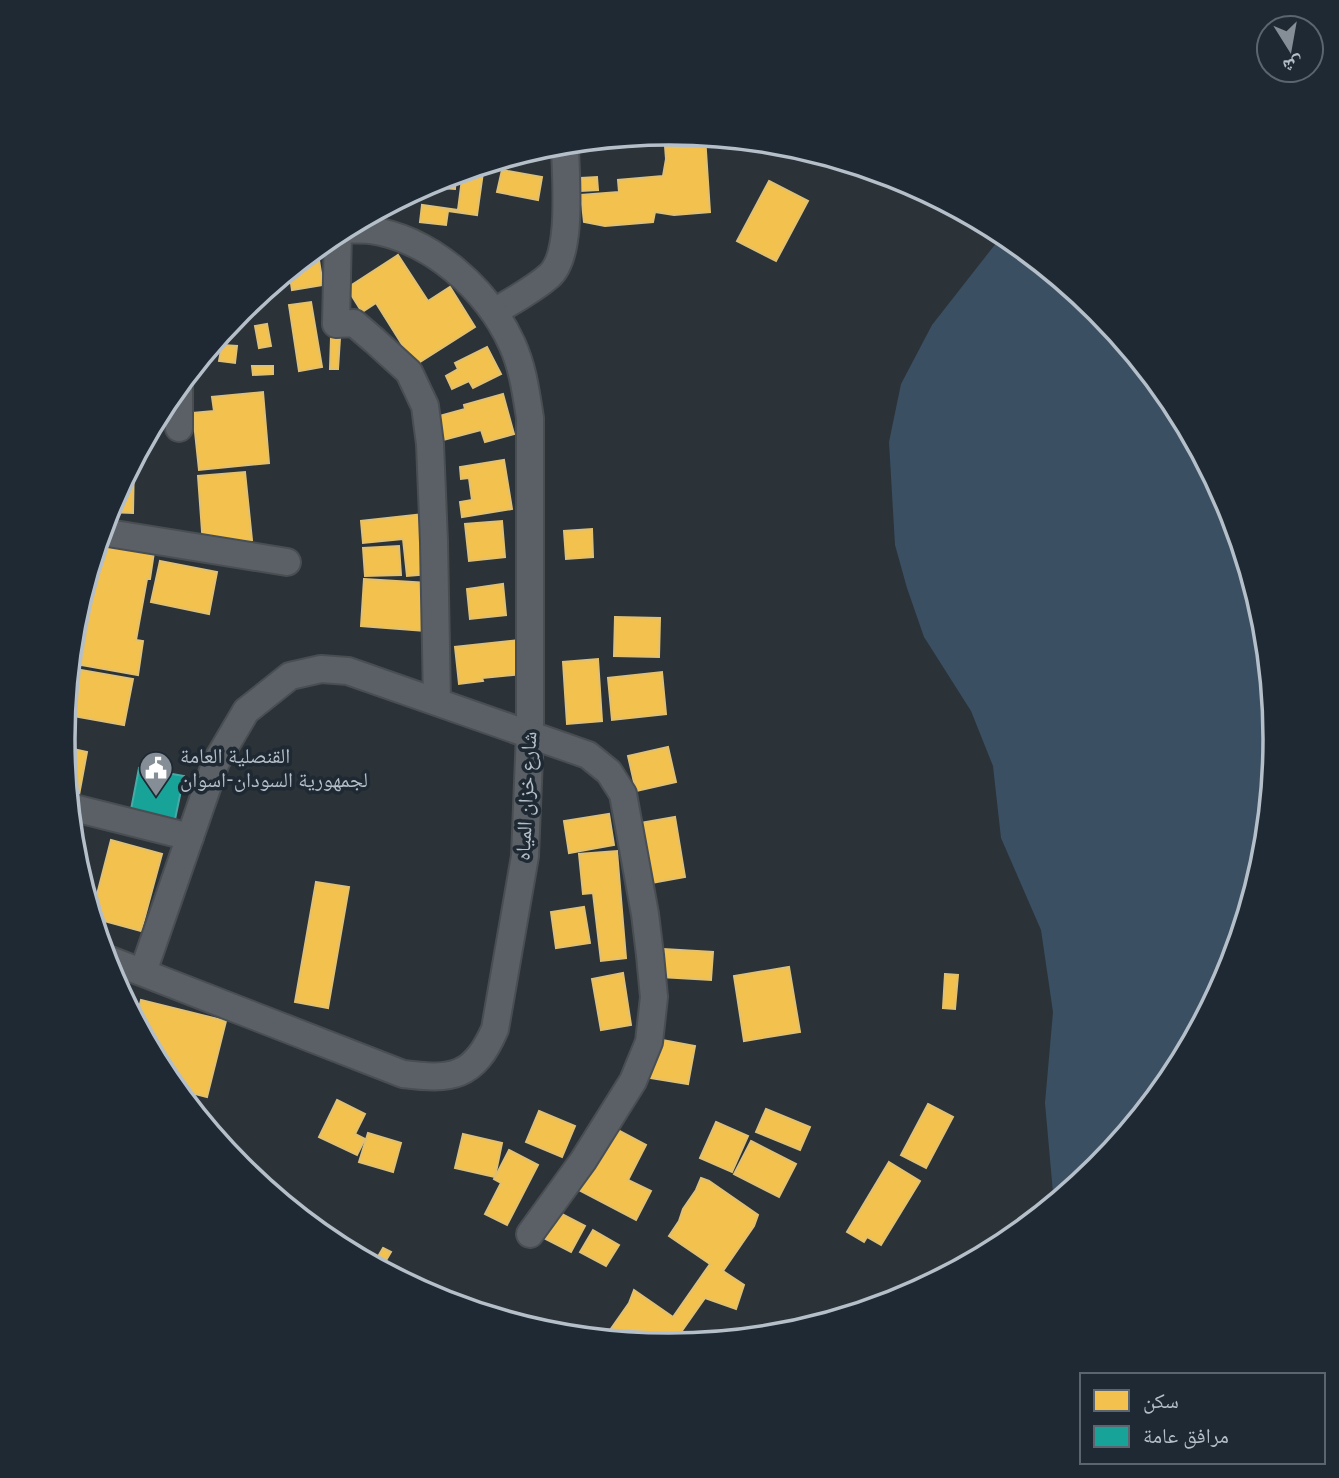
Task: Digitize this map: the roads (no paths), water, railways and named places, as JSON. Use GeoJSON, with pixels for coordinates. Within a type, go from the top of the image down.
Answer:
{"type":"FeatureCollection","features":[{"type":"Feature","properties":{"kind":"street"},"geometry":{"type":"LineString","coordinates":[[494,312],[551,276],[559,264],[564,234],[565,154]]}},
{"type":"Feature","properties":{"kind":"street","name":"شارع خزان المياه"},"geometry":{"type":"LineString","coordinates":[[119,963],[403,1074],[433,1077],[452,1075],[467,1068],[485,1051],[495,1029],[524,856],[530,733],[530,418],[524,381],[513,345],[494,312],[470,283],[440,259],[407,241],[362,230]]}},
{"type":"Feature","properties":{"kind":"street"},"geometry":{"type":"LineString","coordinates":[[339,245],[336,324],[354,323],[392,356],[409,372],[425,406],[430,444],[434,542],[437,701]]}},
{"type":"Feature","properties":{"kind":"street"},"geometry":{"type":"LineString","coordinates":[[178,428],[179,404]]}},
{"type":"Feature","properties":{"kind":"street"},"geometry":{"type":"LineString","coordinates":[[112,534],[287,562]]}},
{"type":"Feature","properties":{"kind":"street"},"geometry":{"type":"LineString","coordinates":[[143,972],[216,762],[246,711],[290,676],[321,669],[348,671],[588,755],[609,772],[622,794],[645,914],[654,997],[649,1042],[633,1081],[583,1161],[530,1234]]}},
{"type":"Feature","properties":{"kind":"street"},"geometry":{"type":"LineString","coordinates":[[79,809],[190,837]]}},
{"type":"Feature","properties":{"kind":"water"},"geometry":{"type":"Polygon","coordinates":[[[996,243],[1061,292],[1090,319],[1141,377],[1164,409],[1202,476],[1219,512],[1244,585],[1259,661],[1264,739],[1259,817],[1244,893],[1219,966],[1184,1036],[1141,1101],[1090,1159],[1053,1192],[1045,1103],[1053,1012],[1041,930],[1001,838],[993,766],[971,711],[924,637],[895,545],[889,442],[901,384],[932,325],[996,243]]]}},
{"type":"Feature","properties":{"kind":"place","name":"القنصلية العامة لجمهورية السودان-اسوان"},"geometry":{"type":"Point","coordinates":[156,798]}}]}
